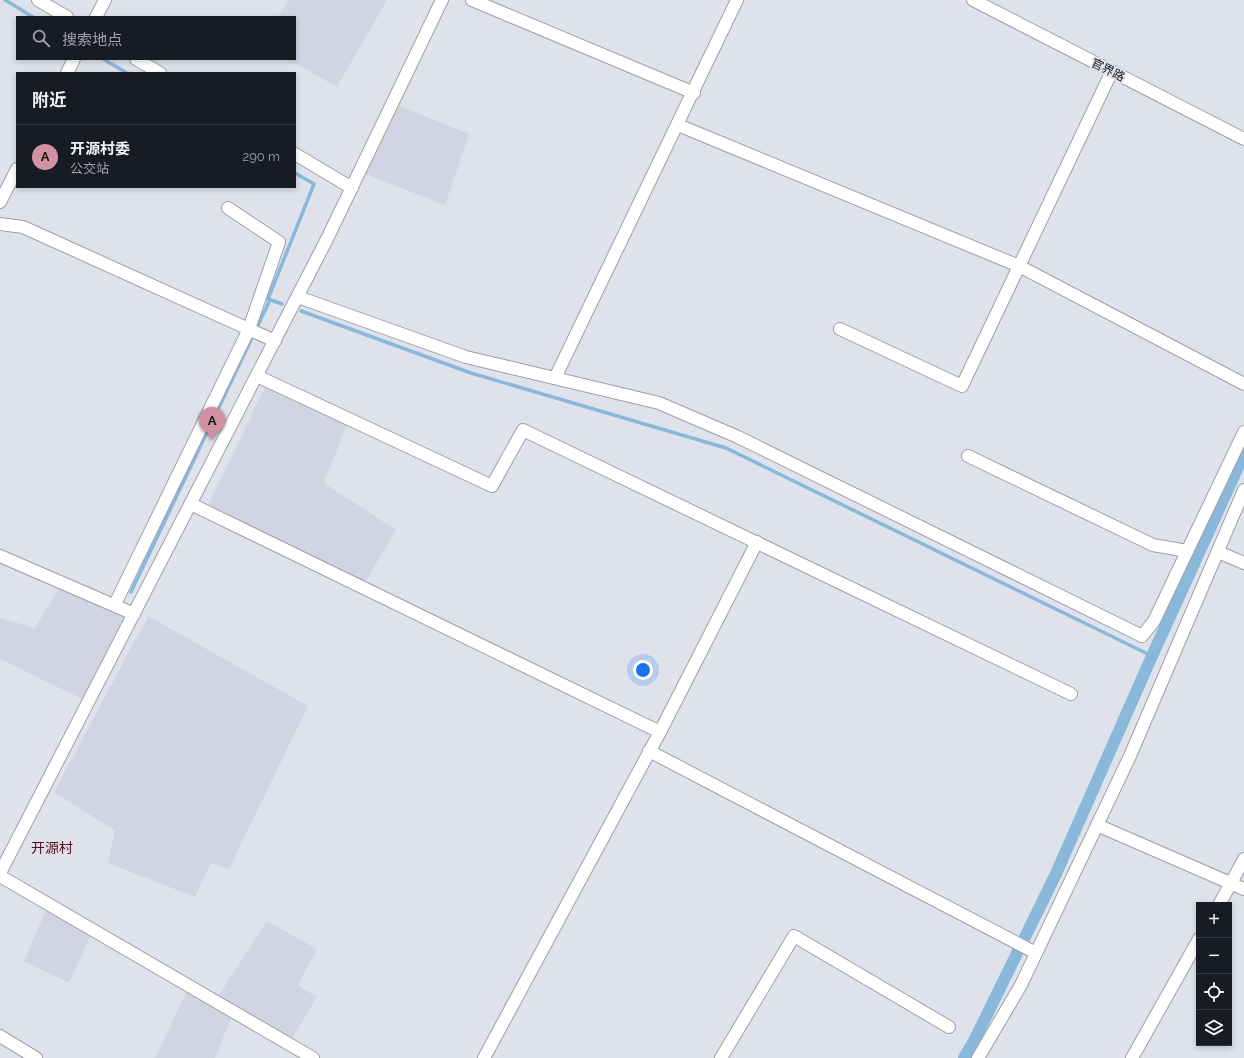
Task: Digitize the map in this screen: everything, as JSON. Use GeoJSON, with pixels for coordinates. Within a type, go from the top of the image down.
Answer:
{"type":"FeatureCollection","features":[{"type":"Feature","properties":{"kind":"street"},"geometry":{"type":"LineString","coordinates":[[38,0],[64,16]]}},
{"type":"Feature","properties":{"kind":"street"},"geometry":{"type":"LineString","coordinates":[[97,16],[105,0]]}},
{"type":"Feature","properties":{"kind":"street"},"geometry":{"type":"LineString","coordinates":[[313,1058],[0,875],[298,297],[442,0]]}},
{"type":"Feature","properties":{"kind":"street"},"geometry":{"type":"LineString","coordinates":[[472,0],[694,93]]}},
{"type":"Feature","properties":{"kind":"street"},"geometry":{"type":"LineString","coordinates":[[555,378],[694,93],[737,0]]}},
{"type":"Feature","properties":{"kind":"street","name":"官界路"},"geometry":{"type":"LineString","coordinates":[[973,0],[1244,139]]}},
{"type":"Feature","properties":{"kind":"street"},"geometry":{"type":"LineString","coordinates":[[68,72],[74,60]]}},
{"type":"Feature","properties":{"kind":"street"},"geometry":{"type":"LineString","coordinates":[[138,60],[158,72]]}},
{"type":"Feature","properties":{"kind":"street"},"geometry":{"type":"LineString","coordinates":[[840,329],[962,386],[1112,71]]}},
{"type":"Feature","properties":{"kind":"street"},"geometry":{"type":"LineString","coordinates":[[678,125],[1019,266],[1244,384]]}},
{"type":"Feature","properties":{"kind":"street"},"geometry":{"type":"LineString","coordinates":[[296,155],[352,188]]}},
{"type":"Feature","properties":{"kind":"street"},"geometry":{"type":"LineString","coordinates":[[0,202],[16,171]]}},
{"type":"Feature","properties":{"kind":"street"},"geometry":{"type":"LineString","coordinates":[[115,604],[254,332],[279,242],[228,208]]}},
{"type":"Feature","properties":{"kind":"street"},"geometry":{"type":"LineString","coordinates":[[0,224],[24,227],[275,341]]}},
{"type":"Feature","properties":{"kind":"street"},"geometry":{"type":"LineString","coordinates":[[298,297],[466,357],[659,403],[738,437],[1142,636],[1154,621],[1244,432]]}},
{"type":"Feature","properties":{"kind":"street"},"geometry":{"type":"LineString","coordinates":[[257,376],[492,486],[523,430],[1071,694]]}},
{"type":"Feature","properties":{"kind":"street"},"geometry":{"type":"LineString","coordinates":[[968,456],[1153,545],[1187,552]]}},
{"type":"Feature","properties":{"kind":"street"},"geometry":{"type":"LineString","coordinates":[[978,1058],[1021,985],[1098,825],[1130,756],[1244,490]]}},
{"type":"Feature","properties":{"kind":"street"},"geometry":{"type":"LineString","coordinates":[[191,504],[660,732]]}},
{"type":"Feature","properties":{"kind":"street"},"geometry":{"type":"LineString","coordinates":[[484,1058],[660,732],[757,542]]}},
{"type":"Feature","properties":{"kind":"street"},"geometry":{"type":"LineString","coordinates":[[1218,552],[1244,564]]}},
{"type":"Feature","properties":{"kind":"street"},"geometry":{"type":"LineString","coordinates":[[0,556],[115,604],[134,614]]}},
{"type":"Feature","properties":{"kind":"street"},"geometry":{"type":"LineString","coordinates":[[649,751],[1036,953]]}},
{"type":"Feature","properties":{"kind":"street"},"geometry":{"type":"LineString","coordinates":[[1098,825],[1244,889]]}},
{"type":"Feature","properties":{"kind":"street"},"geometry":{"type":"LineString","coordinates":[[1220,902],[1244,859]]}},
{"type":"Feature","properties":{"kind":"street"},"geometry":{"type":"LineString","coordinates":[[721,1058],[794,936],[949,1027]]}},
{"type":"Feature","properties":{"kind":"street"},"geometry":{"type":"LineString","coordinates":[[1132,1058],[1196,944]]}},
{"type":"Feature","properties":{"kind":"street"},"geometry":{"type":"LineString","coordinates":[[0,1036],[36,1058]]}},
{"type":"Feature","properties":{"kind":"shaded area"},"geometry":{"type":"Polygon","coordinates":[[[288,0],[387,0],[337,87],[290,60],[296,60],[296,16],[279,16],[288,0]]]}},
{"type":"Feature","properties":{"kind":"shaded area"},"geometry":{"type":"Polygon","coordinates":[[[393,103],[469,134],[445,205],[360,172],[393,103]]]}},
{"type":"Feature","properties":{"kind":"shaded area"},"geometry":{"type":"Polygon","coordinates":[[[268,381],[349,419],[324,483],[396,530],[362,587],[208,505],[268,381]]]}},
{"type":"Feature","properties":{"kind":"shaded area"},"geometry":{"type":"Polygon","coordinates":[[[58,589],[127,617],[82,699],[0,659],[0,618],[35,628],[58,589]]]}},
{"type":"Feature","properties":{"kind":"shaded area"},"geometry":{"type":"Polygon","coordinates":[[[148,616],[308,706],[229,869],[211,863],[195,897],[108,863],[115,831],[54,792],[148,616]]]}},
{"type":"Feature","properties":{"kind":"shaded area"},"geometry":{"type":"Polygon","coordinates":[[[46,910],[91,935],[69,983],[24,961],[46,910]]]}},
{"type":"Feature","properties":{"kind":"shaded area"},"geometry":{"type":"Polygon","coordinates":[[[267,921],[317,949],[298,985],[317,997],[292,1039],[219,995],[267,921]]]}},
{"type":"Feature","properties":{"kind":"shaded area"},"geometry":{"type":"Polygon","coordinates":[[[187,991],[231,1018],[215,1058],[155,1058],[187,991]]]}},
{"type":"Feature","properties":{"kind":"waterway"},"geometry":{"type":"LineString","coordinates":[[5,0],[31,16]]}},
{"type":"Feature","properties":{"kind":"waterway"},"geometry":{"type":"LineString","coordinates":[[105,60],[125,72]]}},
{"type":"Feature","properties":{"kind":"waterway"},"geometry":{"type":"LineString","coordinates":[[282,304],[268,299],[314,184],[296,174]]}},
{"type":"Feature","properties":{"kind":"waterway"},"geometry":{"type":"LineString","coordinates":[[131,592],[270,300]]}},
{"type":"Feature","properties":{"kind":"waterway"},"geometry":{"type":"LineString","coordinates":[[301,311],[471,373],[726,448],[1152,656]]}},
{"type":"Feature","properties":{"kind":"waterway"},"geometry":{"type":"LineString","coordinates":[[964,1058],[975,1039],[1055,876],[1152,656],[1244,454]]}},
{"type":"Feature","properties":{"kind":"place","name":"开源村委"},"geometry":{"type":"Point","coordinates":[212,440]}},
{"type":"Feature","properties":{"kind":"district","name":"开源村"},"geometry":{"type":"Point","coordinates":[52,848]}}]}
